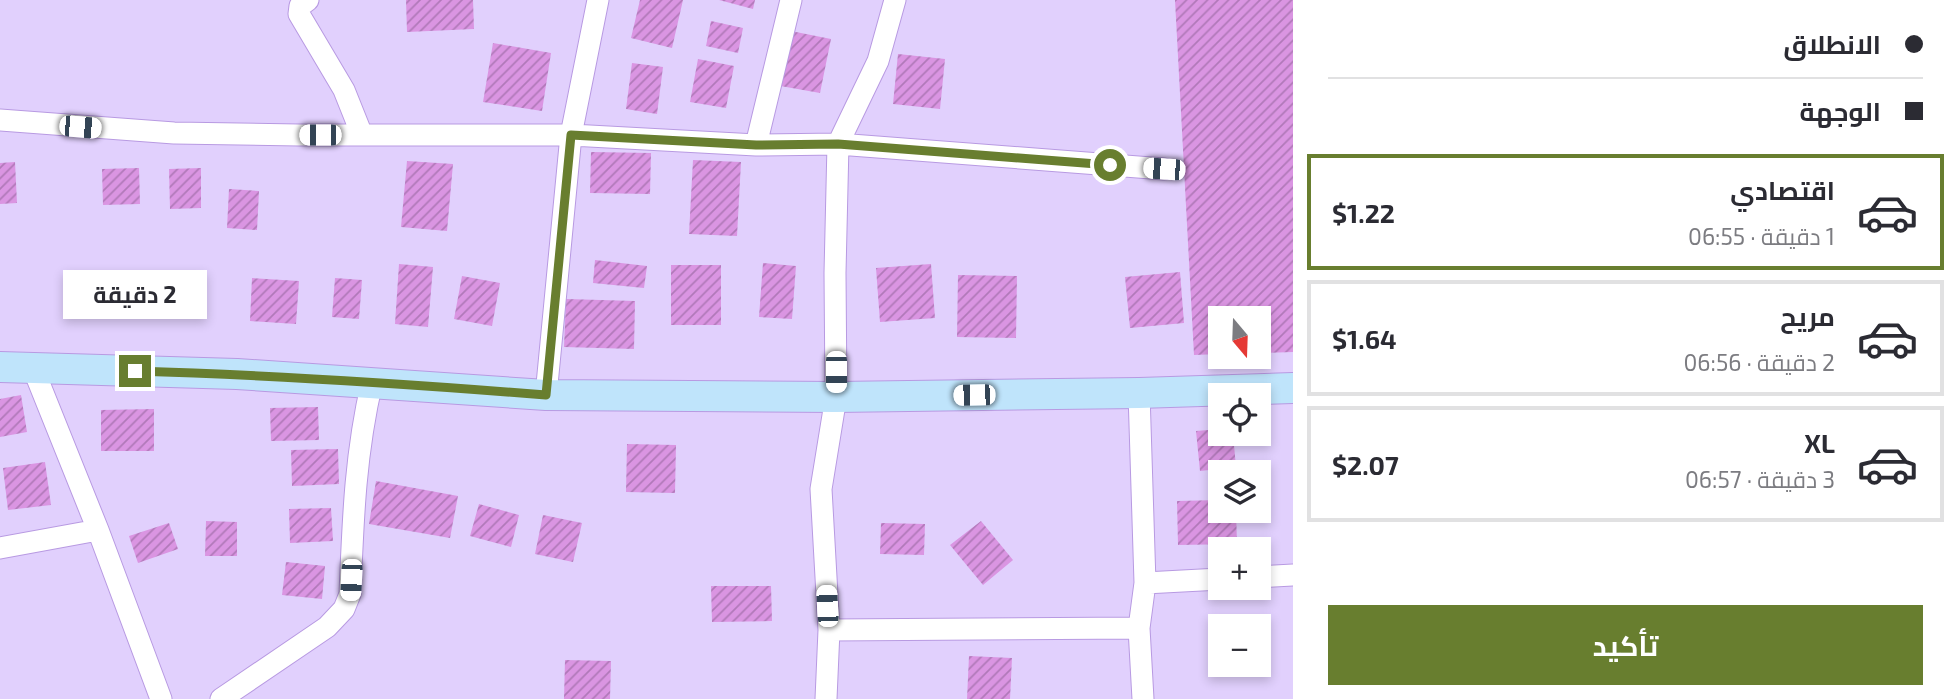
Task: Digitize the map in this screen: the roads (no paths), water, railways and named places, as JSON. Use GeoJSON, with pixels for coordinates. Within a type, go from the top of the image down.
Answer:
{"type":"FeatureCollection","features":[{"type":"Feature","properties":{"kind":"main road"},"geometry":{"type":"LineString","coordinates":[[0,368],[237,374],[546,395],[836,397],[1293,388]]}},
{"type":"Feature","properties":{"kind":"street"},"geometry":{"type":"LineString","coordinates":[[308,0],[300,6],[299,14],[344,90],[362,135]]}},
{"type":"Feature","properties":{"kind":"street"},"geometry":{"type":"LineString","coordinates":[[546,395],[571,135],[598,0]]}},
{"type":"Feature","properties":{"kind":"street"},"geometry":{"type":"LineString","coordinates":[[756,145],[791,0]]}},
{"type":"Feature","properties":{"kind":"street"},"geometry":{"type":"LineString","coordinates":[[826,699],[829,630],[821,489],[836,397],[838,144],[878,61],[895,0]]}},
{"type":"Feature","properties":{"kind":"street"},"geometry":{"type":"LineString","coordinates":[[0,120],[174,133],[571,135],[756,145],[838,144],[1164,169]]}},
{"type":"Feature","properties":{"kind":"street"},"geometry":{"type":"LineString","coordinates":[[33,369],[98,530],[161,699]]}},
{"type":"Feature","properties":{"kind":"street"},"geometry":{"type":"LineString","coordinates":[[221,699],[327,627],[344,609],[350,594],[355,484],[363,421],[372,382]]}},
{"type":"Feature","properties":{"kind":"street"},"geometry":{"type":"LineString","coordinates":[[1139,393],[1145,583],[1139,628],[1143,699]]}},
{"type":"Feature","properties":{"kind":"street"},"geometry":{"type":"LineString","coordinates":[[0,548],[98,530]]}},
{"type":"Feature","properties":{"kind":"street"},"geometry":{"type":"LineString","coordinates":[[1271,576],[1293,575]]}},
{"type":"Feature","properties":{"kind":"street"},"geometry":{"type":"LineString","coordinates":[[1145,583],[1208,580]]}},
{"type":"Feature","properties":{"kind":"street"},"geometry":{"type":"LineString","coordinates":[[829,630],[1139,628]]}}]}
